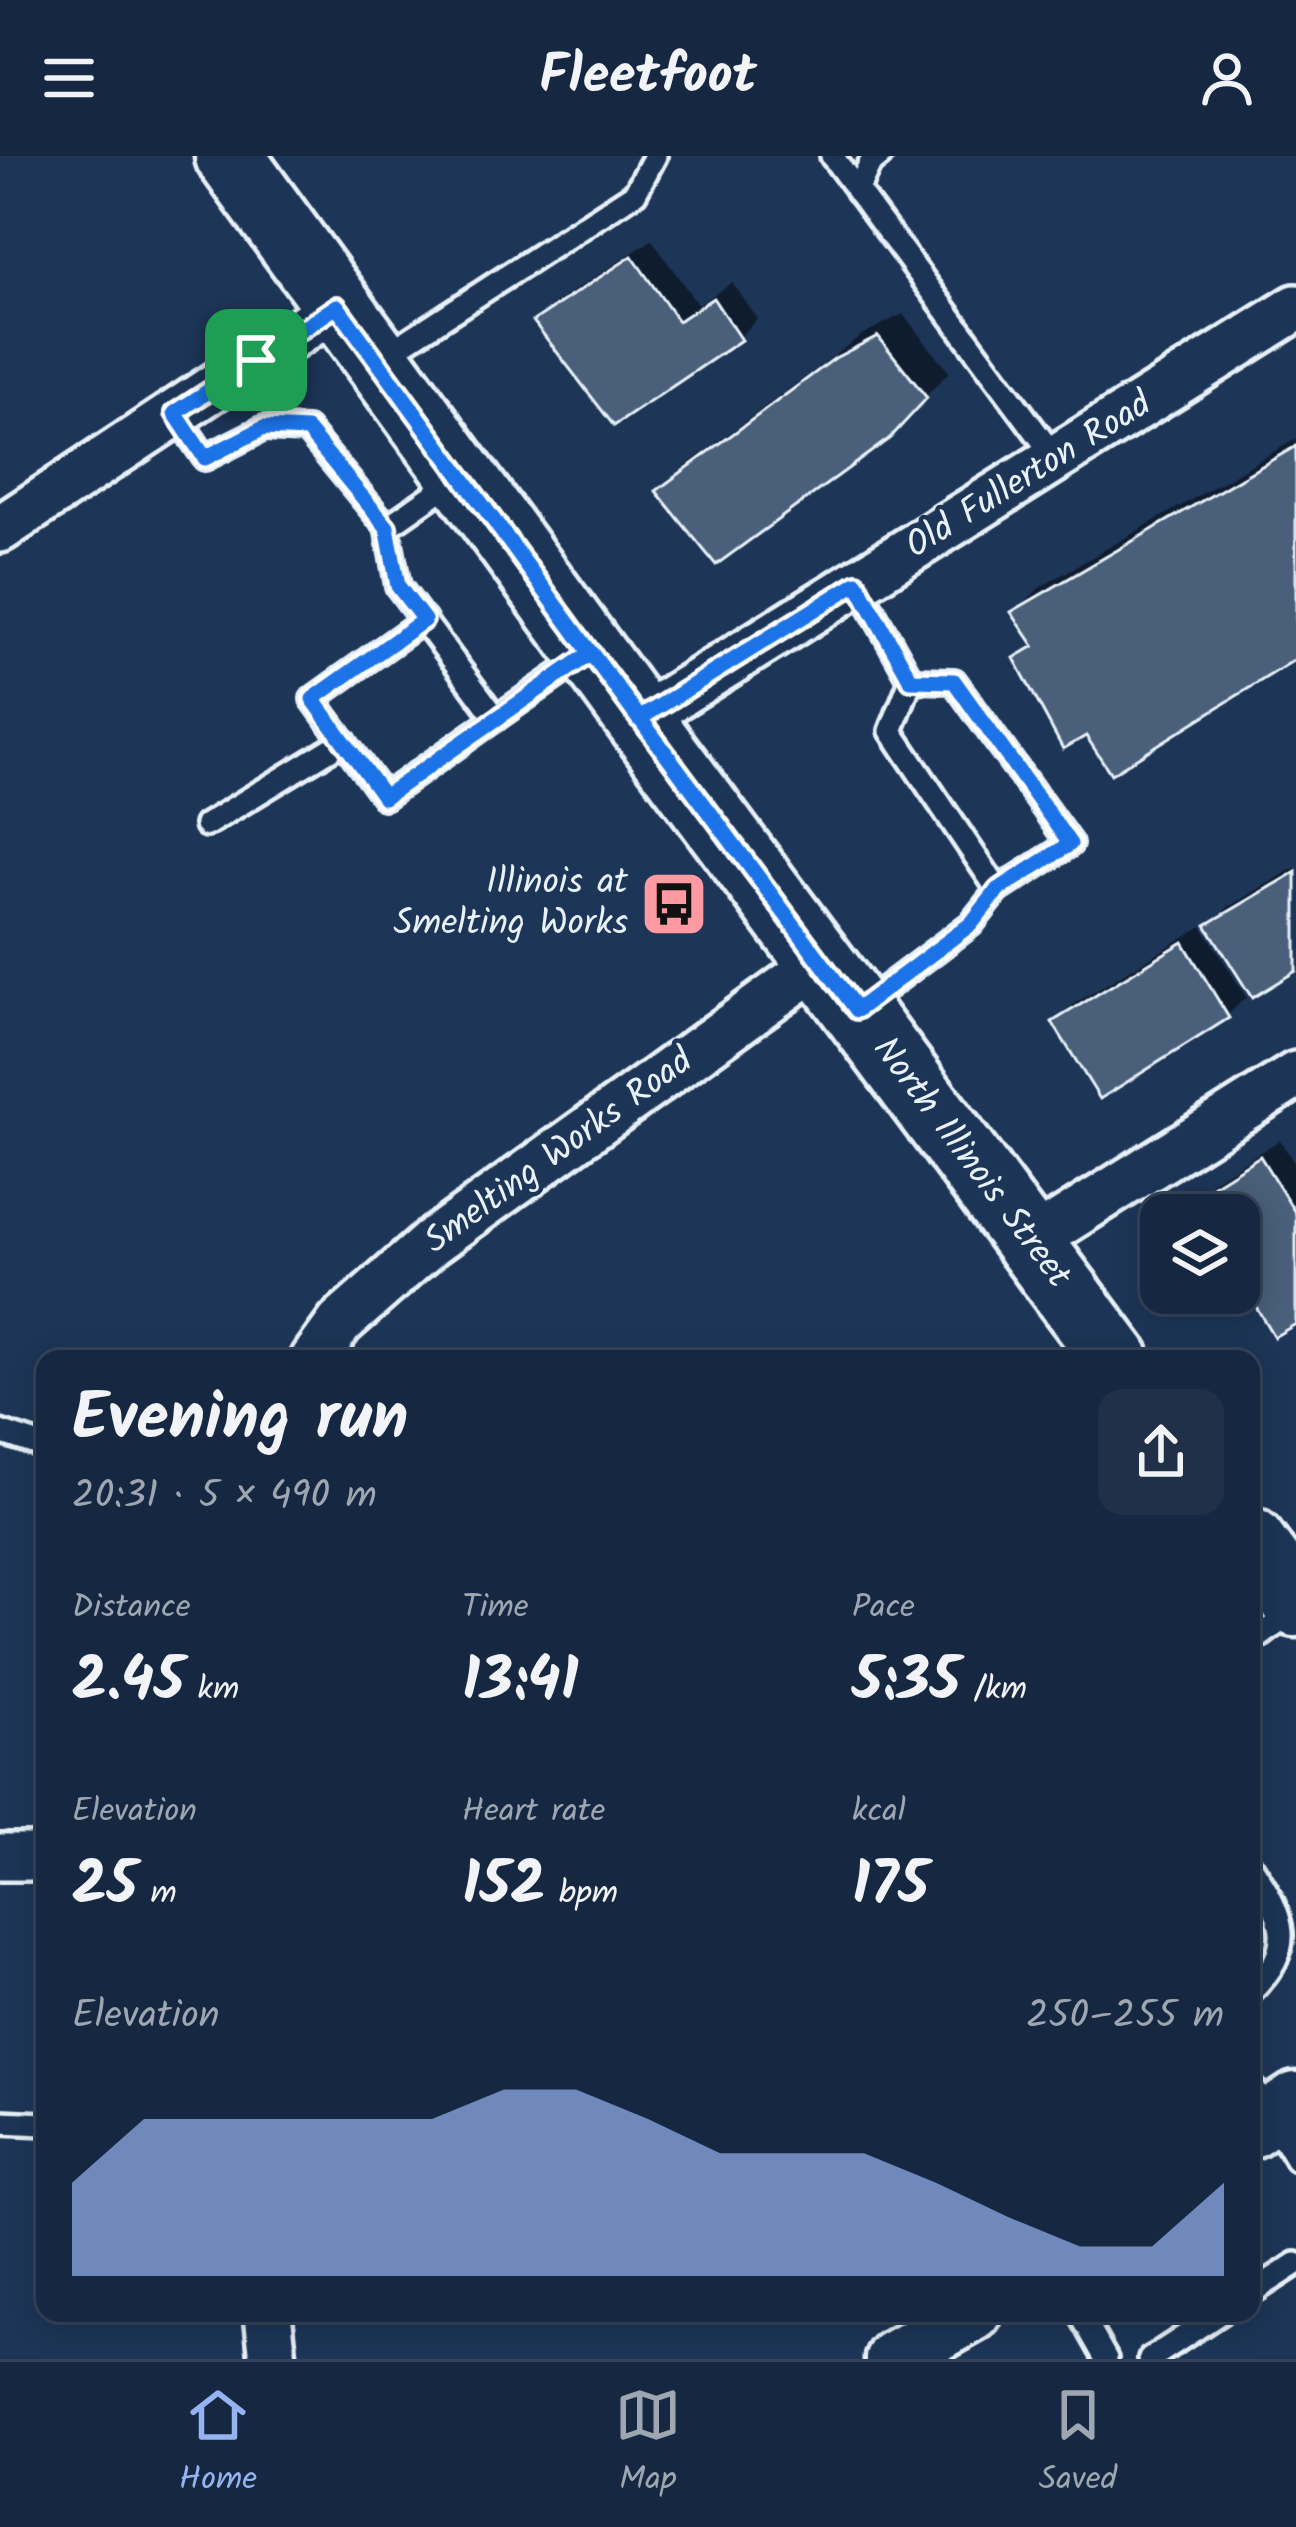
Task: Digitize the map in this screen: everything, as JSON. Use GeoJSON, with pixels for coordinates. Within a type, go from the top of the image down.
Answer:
{"type":"FeatureCollection","features":[{"type":"Feature","properties":{"kind":"main road","name":"North Illinois Street"},"geometry":{"type":"LineString","coordinates":[[229,156],[639,719],[1109,1350]]}},
{"type":"Feature","properties":{"kind":"street"},"geometry":{"type":"LineString","coordinates":[[0,529],[337,306]]}},
{"type":"Feature","properties":{"kind":"street","name":"Old Fullerton Road"},"geometry":{"type":"LineString","coordinates":[[639,719],[1296,308]]}},
{"type":"Feature","properties":{"kind":"street","name":"Smelting Works Road"},"geometry":{"type":"LineString","coordinates":[[320,1350],[340,1323],[432,1242],[839,986]]}},
{"type":"Feature","properties":{"kind":"street"},"geometry":{"type":"LineString","coordinates":[[1031,1242],[1296,1075]]}},
{"type":"Feature","properties":{"kind":"street"},"geometry":{"type":"LineString","coordinates":[[0,1857],[36,1857]]}},
{"type":"Feature","properties":{"kind":"street"},"geometry":{"type":"LineString","coordinates":[[269,2322],[273,2359]]}},
{"type":"Feature","properties":{"kind":"street"},"geometry":{"type":"LineString","coordinates":[[893,2359],[954,2322]]}},
{"type":"Feature","properties":{"kind":"lane"},"geometry":{"type":"LineString","coordinates":[[377,361],[634,193],[655,156]]}},
{"type":"Feature","properties":{"kind":"lane"},"geometry":{"type":"LineString","coordinates":[[832,156],[1056,459]]}},
{"type":"Feature","properties":{"kind":"lane"},"geometry":{"type":"LineString","coordinates":[[857,191],[870,164],[880,156]]}},
{"type":"Feature","properties":{"kind":"lane"},"geometry":{"type":"LineString","coordinates":[[175,413],[205,458],[264,428],[307,430],[387,527],[398,586],[496,718]]}},
{"type":"Feature","properties":{"kind":"lane"},"geometry":{"type":"LineString","coordinates":[[387,527],[461,475]]}},
{"type":"Feature","properties":{"kind":"lane"},"geometry":{"type":"LineString","coordinates":[[857,583],[911,680]]}},
{"type":"Feature","properties":{"kind":"lane"},"geometry":{"type":"LineString","coordinates":[[424,620],[376,666],[313,699],[384,797],[435,746],[496,718],[591,653]]}},
{"type":"Feature","properties":{"kind":"lane"},"geometry":{"type":"LineString","coordinates":[[911,680],[891,730],[998,890]]}},
{"type":"Feature","properties":{"kind":"lane"},"geometry":{"type":"LineString","coordinates":[[839,986],[971,924],[998,890],[1070,844],[954,681],[911,680]]}},
{"type":"Feature","properties":{"kind":"lane"},"geometry":{"type":"LineString","coordinates":[[206,825],[344,740]]}},
{"type":"Feature","properties":{"kind":"lane"},"geometry":{"type":"LineString","coordinates":[[0,1432],[36,1444]]}},
{"type":"Feature","properties":{"kind":"lane"},"geometry":{"type":"LineString","coordinates":[[1260,1628],[1285,1585]]}},
{"type":"Feature","properties":{"kind":"lane"},"geometry":{"type":"LineString","coordinates":[[1260,1881],[1291,1934],[1288,1959],[1260,1986]]}},
{"type":"Feature","properties":{"kind":"lane"},"geometry":{"type":"LineString","coordinates":[[0,2122],[36,2124]]}},
{"type":"Feature","properties":{"kind":"lane"},"geometry":{"type":"LineString","coordinates":[[1260,2287],[1296,2264]]}},
{"type":"Feature","properties":{"kind":"lane"},"geometry":{"type":"LineString","coordinates":[[1085,2322],[1106,2359]]}},
{"type":"Feature","properties":{"kind":"lane"},"geometry":{"type":"LineString","coordinates":[[1150,2359],[1206,2322]]}},
{"type":"Feature","properties":{"kind":"building"},"geometry":{"type":"Polygon","coordinates":[[[632,256],[678,321],[713,298],[741,340],[614,426],[533,321],[632,256]]]}},
{"type":"Feature","properties":{"kind":"building"},"geometry":{"type":"Polygon","coordinates":[[[878,336],[927,398],[890,438],[716,565],[656,491],[835,358],[878,336]]]}},
{"type":"Feature","properties":{"kind":"building"},"geometry":{"type":"Polygon","coordinates":[[[1296,446],[1296,659],[1111,774],[1086,736],[1063,749],[1014,658],[1034,646],[1011,612],[1296,446]]]}},
{"type":"Feature","properties":{"kind":"building"},"geometry":{"type":"Polygon","coordinates":[[[1296,872],[1296,971],[1252,998],[1206,925],[1296,872]]]}},
{"type":"Feature","properties":{"kind":"building"},"geometry":{"type":"Polygon","coordinates":[[[1183,942],[1229,1018],[1100,1099],[1052,1022],[1183,942]]]}},
{"type":"Feature","properties":{"kind":"building"},"geometry":{"type":"Polygon","coordinates":[[[1260,1156],[1296,1214],[1296,1324],[1274,1337],[1260,1313],[1260,1194],[1199,1194],[1260,1156]]]}},
{"type":"Feature","properties":{"kind":"place","name":"Illinois at Smelting Works"},"geometry":{"type":"Point","coordinates":[674,904]}},
{"type":"Feature","properties":{"kind":"route"},"geometry":{"type":"LineString","coordinates":[[256,360],[175,413],[205,458],[264,428],[307,430],[387,527],[398,586],[424,620],[313,699],[384,797],[496,718],[591,653],[639,719],[857,1010],[971,924],[998,890],[1070,844],[954,681],[911,680],[857,583],[639,719],[461,475],[337,306],[256,360]]}}]}
